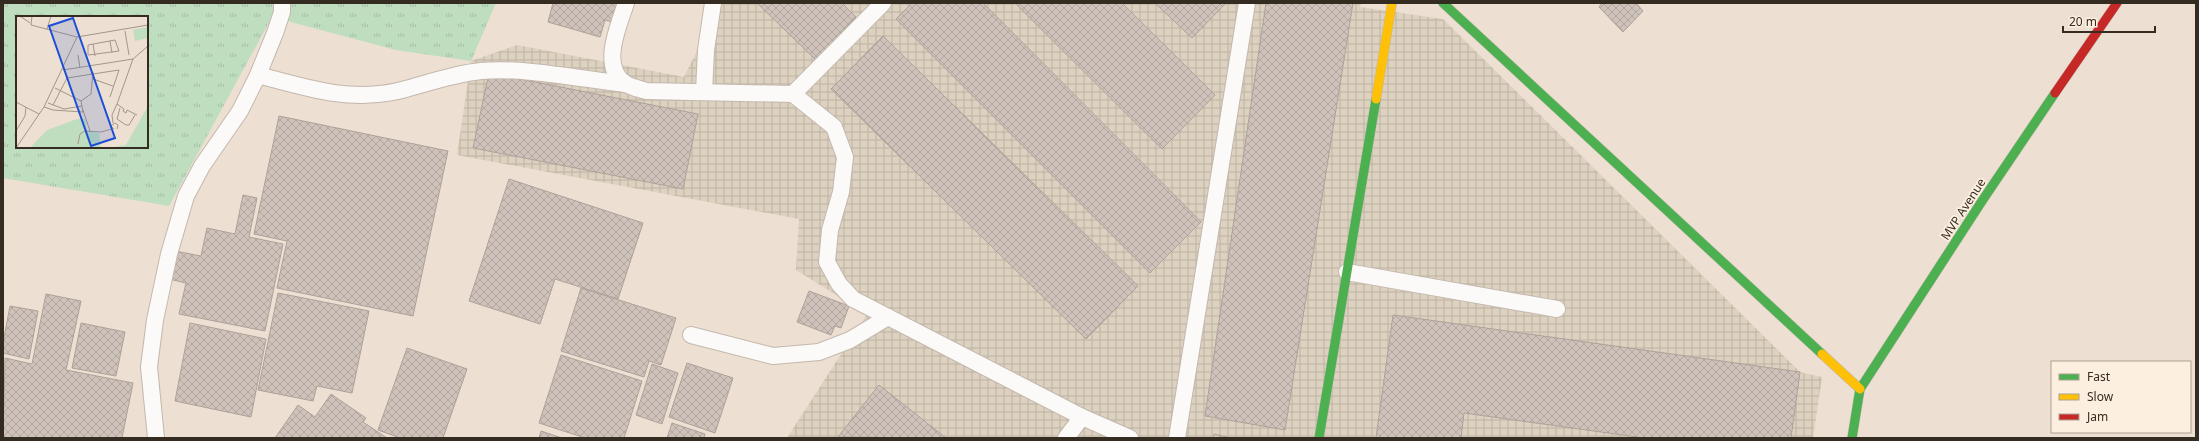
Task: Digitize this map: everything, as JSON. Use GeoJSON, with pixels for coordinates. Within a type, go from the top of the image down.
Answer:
{"type":"FeatureCollection","features":[{"type":"Feature","properties":{"kind":"street"},"geometry":{"type":"LineString","coordinates":[[1319,438],[1392,3]]}},
{"type":"Feature","properties":{"kind":"street"},"geometry":{"type":"LineString","coordinates":[[1443,3],[1860,389]]}},
{"type":"Feature","properties":{"kind":"street","name":"MVP Avenue"},"geometry":{"type":"LineString","coordinates":[[1852,438],[1860,389],[1982,200],[2117,3]]}},
{"type":"Feature","properties":{"kind":"lane"},"geometry":{"type":"LineString","coordinates":[[156,438],[149,366],[155,320],[170,254],[186,196],[194,181],[231,126],[258,75],[282,12],[282,3]]}},
{"type":"Feature","properties":{"kind":"lane"},"geometry":{"type":"LineString","coordinates":[[625,84],[615,72],[612,64],[615,40],[626,3]]}},
{"type":"Feature","properties":{"kind":"lane"},"geometry":{"type":"LineString","coordinates":[[704,92],[706,50],[713,3]]}},
{"type":"Feature","properties":{"kind":"lane"},"geometry":{"type":"LineString","coordinates":[[793,94],[883,3]]}},
{"type":"Feature","properties":{"kind":"lane"},"geometry":{"type":"LineString","coordinates":[[1177,438],[1247,3]]}},
{"type":"Feature","properties":{"kind":"lane"},"geometry":{"type":"LineString","coordinates":[[258,75],[332,94],[365,95],[397,91],[453,75],[504,70],[625,84],[646,91],[793,94],[834,127],[845,157],[841,192],[830,230],[827,262],[839,284],[853,299],[1082,417],[1130,438]]}},
{"type":"Feature","properties":{"kind":"lane"},"geometry":{"type":"LineString","coordinates":[[1347,272],[1557,309]]}},
{"type":"Feature","properties":{"kind":"lane"},"geometry":{"type":"LineString","coordinates":[[691,335],[773,356],[788,355],[819,352],[850,340],[888,317]]}},
{"type":"Feature","properties":{"kind":"lane"},"geometry":{"type":"LineString","coordinates":[[1066,438],[1082,417]]}},
{"type":"Feature","properties":{"kind":"shaded area"},"geometry":{"type":"Polygon","coordinates":[[[707,3],[1361,3],[1360,7],[1443,19],[1800,372],[1822,377],[1813,438],[787,438],[867,314],[796,270],[799,219],[457,155],[471,61],[517,45],[684,77],[701,43],[707,3]]]}},
{"type":"Feature","properties":{"kind":"green space"},"geometry":{"type":"Polygon","coordinates":[[[3,3],[496,3],[471,61],[396,50],[272,17],[169,206],[3,178],[3,3]]]}},
{"type":"Feature","properties":{"kind":"building"},"geometry":{"type":"Polygon","coordinates":[[[553,3],[621,3],[616,23],[605,20],[600,37],[548,22],[553,3]]]}},
{"type":"Feature","properties":{"kind":"building"},"geometry":{"type":"Polygon","coordinates":[[[757,3],[842,3],[856,17],[816,60],[757,3]]]}},
{"type":"Feature","properties":{"kind":"building"},"geometry":{"type":"Polygon","coordinates":[[[912,3],[983,3],[1201,222],[1150,273],[896,19],[912,3]]]}},
{"type":"Feature","properties":{"kind":"building"},"geometry":{"type":"Polygon","coordinates":[[[1015,3],[1122,3],[1215,95],[1162,149],[1015,3]]]}},
{"type":"Feature","properties":{"kind":"building"},"geometry":{"type":"Polygon","coordinates":[[[1155,3],[1226,3],[1192,38],[1155,3]]]}},
{"type":"Feature","properties":{"kind":"building"},"geometry":{"type":"Polygon","coordinates":[[[1266,3],[1353,3],[1285,430],[1205,416],[1266,3]]]}},
{"type":"Feature","properties":{"kind":"building"},"geometry":{"type":"Polygon","coordinates":[[[1602,3],[1636,3],[1643,11],[1623,32],[1599,7],[1602,3]]]}},
{"type":"Feature","properties":{"kind":"building"},"geometry":{"type":"Polygon","coordinates":[[[883,36],[1138,286],[1086,339],[831,89],[883,36]]]}},
{"type":"Feature","properties":{"kind":"building"},"geometry":{"type":"Polygon","coordinates":[[[489,73],[698,114],[683,189],[473,148],[489,73]]]}},
{"type":"Feature","properties":{"kind":"building"},"geometry":{"type":"Polygon","coordinates":[[[279,116],[448,151],[413,316],[277,288],[287,241],[254,234],[279,116]]]}},
{"type":"Feature","properties":{"kind":"building"},"geometry":{"type":"Polygon","coordinates":[[[509,179],[643,223],[618,299],[555,279],[540,324],[469,301],[509,179]]]}},
{"type":"Feature","properties":{"kind":"building"},"geometry":{"type":"Polygon","coordinates":[[[243,195],[257,198],[249,237],[283,244],[265,331],[179,314],[186,283],[169,279],[175,251],[201,256],[207,228],[235,234],[243,195]]]}},
{"type":"Feature","properties":{"kind":"building"},"geometry":{"type":"Polygon","coordinates":[[[581,288],[676,318],[661,365],[649,361],[644,377],[561,351],[581,288]]]}},
{"type":"Feature","properties":{"kind":"building"},"geometry":{"type":"Polygon","coordinates":[[[809,291],[849,306],[841,328],[835,326],[831,335],[797,322],[809,291]]]}},
{"type":"Feature","properties":{"kind":"building"},"geometry":{"type":"Polygon","coordinates":[[[278,293],[369,311],[352,393],[317,386],[313,401],[258,390],[278,293]]]}},
{"type":"Feature","properties":{"kind":"building"},"geometry":{"type":"Polygon","coordinates":[[[46,294],[81,301],[66,370],[133,383],[122,438],[3,438],[5,358],[32,364],[46,294]]]}},
{"type":"Feature","properties":{"kind":"building"},"geometry":{"type":"Polygon","coordinates":[[[10,306],[38,311],[29,359],[3,353],[3,343],[10,306]]]}},
{"type":"Feature","properties":{"kind":"building"},"geometry":{"type":"Polygon","coordinates":[[[1393,315],[1800,372],[1791,438],[1644,438],[1464,413],[1461,438],[1376,438],[1393,315]]]}},
{"type":"Feature","properties":{"kind":"building"},"geometry":{"type":"Polygon","coordinates":[[[81,323],[125,332],[116,376],[72,368],[81,323]]]}},
{"type":"Feature","properties":{"kind":"building"},"geometry":{"type":"Polygon","coordinates":[[[190,323],[266,339],[251,417],[175,401],[190,323]]]}},
{"type":"Feature","properties":{"kind":"building"},"geometry":{"type":"Polygon","coordinates":[[[407,348],[467,369],[443,438],[400,438],[378,430],[407,348]]]}},
{"type":"Feature","properties":{"kind":"building"},"geometry":{"type":"Polygon","coordinates":[[[561,355],[642,381],[624,438],[585,438],[539,423],[561,355]]]}},
{"type":"Feature","properties":{"kind":"building"},"geometry":{"type":"Polygon","coordinates":[[[687,363],[733,378],[715,433],[669,417],[687,363]]]}},
{"type":"Feature","properties":{"kind":"building"},"geometry":{"type":"Polygon","coordinates":[[[652,364],[678,373],[662,424],[636,415],[652,364]]]}},
{"type":"Feature","properties":{"kind":"building"},"geometry":{"type":"Polygon","coordinates":[[[879,385],[946,438],[838,437],[879,385]]]}},
{"type":"Feature","properties":{"kind":"building"},"geometry":{"type":"Polygon","coordinates":[[[331,394],[366,418],[363,422],[387,438],[275,438],[298,405],[315,417],[331,394]]]}},
{"type":"Feature","properties":{"kind":"building"},"geometry":{"type":"Polygon","coordinates":[[[672,423],[705,434],[704,438],[667,438],[672,423]]]}},
{"type":"Feature","properties":{"kind":"building"},"geometry":{"type":"Polygon","coordinates":[[[541,431],[562,438],[539,438],[541,431]]]}},
{"type":"Feature","properties":{"kind":"building"},"geometry":{"type":"Polygon","coordinates":[[[1214,434],[1231,438],[1213,438],[1214,434]]]}},
{"type":"Feature","properties":{"kind":"traffic: fast"},"geometry":{"type":"LineString","coordinates":[[1443,3],[1822,354]]}},
{"type":"Feature","properties":{"kind":"traffic: fast"},"geometry":{"type":"LineString","coordinates":[[1852,438],[1860,389],[1982,201],[2055,93]]}},
{"type":"Feature","properties":{"kind":"traffic: fast"},"geometry":{"type":"LineString","coordinates":[[1319,438],[1376,99]]}},
{"type":"Feature","properties":{"kind":"traffic: slow"},"geometry":{"type":"LineString","coordinates":[[1376,99],[1392,3]]}},
{"type":"Feature","properties":{"kind":"traffic: slow"},"geometry":{"type":"LineString","coordinates":[[1822,354],[1860,389]]}},
{"type":"Feature","properties":{"kind":"traffic: jam"},"geometry":{"type":"LineString","coordinates":[[2055,93],[2117,3]]}}]}
